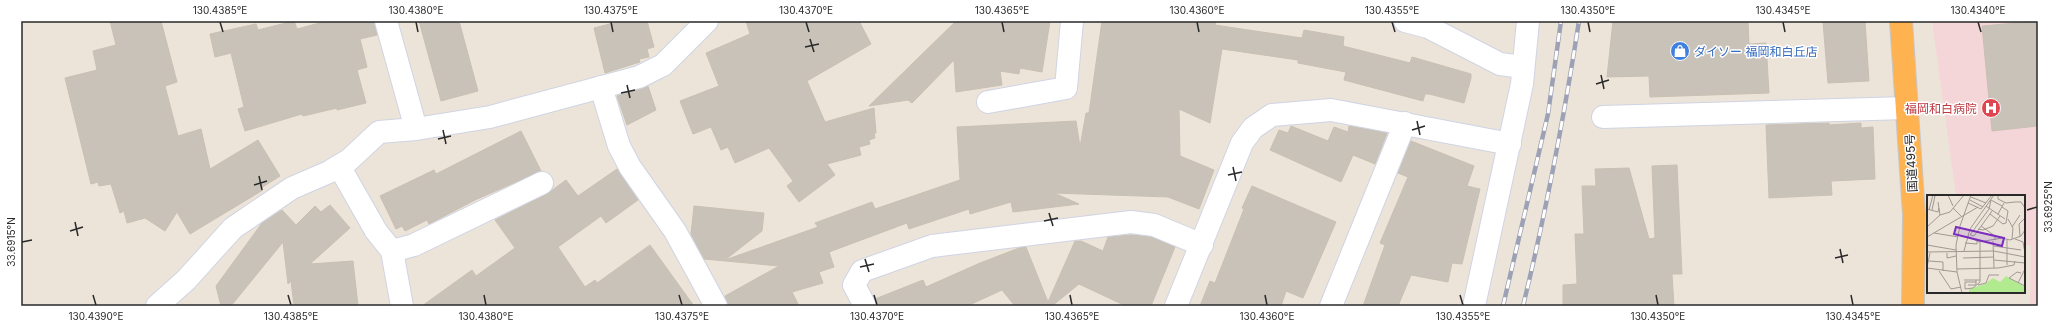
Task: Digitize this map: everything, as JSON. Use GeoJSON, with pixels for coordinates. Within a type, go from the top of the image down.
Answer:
{"type":"FeatureCollection","features":[{"type":"Feature","properties":{"kind":"highway","name":"国道495号"},"geometry":{"type":"LineString","coordinates":[[1901,21],[1914,215],[1913,306]]}},
{"type":"Feature","properties":{"kind":"street"},"geometry":{"type":"LineString","coordinates":[[386,21],[416,129]]}},
{"type":"Feature","properties":{"kind":"street"},"geometry":{"type":"LineString","coordinates":[[158,306],[186,280],[233,228],[292,188],[349,160],[379,132],[416,129],[490,117],[639,77],[663,65],[707,21]]}},
{"type":"Feature","properties":{"kind":"street"},"geometry":{"type":"LineString","coordinates":[[988,102],[1066,88],[1072,21]]}},
{"type":"Feature","properties":{"kind":"street"},"geometry":{"type":"LineString","coordinates":[[1405,21],[1428,28],[1500,64],[1523,67]]}},
{"type":"Feature","properties":{"kind":"street"},"geometry":{"type":"LineString","coordinates":[[1474,306],[1522,84],[1528,21]]}},
{"type":"Feature","properties":{"kind":"street"},"geometry":{"type":"LineString","coordinates":[[601,87],[619,146],[630,167],[675,231],[716,306]]}},
{"type":"Feature","properties":{"kind":"street"},"geometry":{"type":"LineString","coordinates":[[1603,117],[1907,108]]}},
{"type":"Feature","properties":{"kind":"street"},"geometry":{"type":"LineString","coordinates":[[1176,306],[1202,245],[1242,143],[1253,128],[1272,115],[1331,110],[1510,144]]}},
{"type":"Feature","properties":{"kind":"street"},"geometry":{"type":"LineString","coordinates":[[1331,306],[1405,124]]}},
{"type":"Feature","properties":{"kind":"street"},"geometry":{"type":"LineString","coordinates":[[339,166],[376,231],[392,251],[402,306]]}},
{"type":"Feature","properties":{"kind":"street"},"geometry":{"type":"LineString","coordinates":[[392,251],[414,245],[542,183]]}},
{"type":"Feature","properties":{"kind":"street"},"geometry":{"type":"LineString","coordinates":[[866,306],[854,286],[862,271],[932,246],[1131,222],[1154,225],[1202,245]]}},
{"type":"Feature","properties":{"kind":"shaded area","name":"福岡和白病院"},"geometry":{"type":"Polygon","coordinates":[[[1932,21],[2038,21],[2038,306],[2030,306],[2031,245],[2025,245],[2025,195],[1956,195],[1932,21]]]}},
{"type":"Feature","properties":{"kind":"building"},"geometry":{"type":"Polygon","coordinates":[[[110,21],[161,21],[177,82],[165,86],[178,136],[201,129],[210,169],[258,140],[280,176],[261,188],[263,190],[190,234],[177,212],[165,231],[145,218],[127,223],[124,211],[120,213],[111,184],[99,186],[98,182],[91,184],[65,78],[97,70],[93,51],[116,45],[110,21]]]}},
{"type":"Feature","properties":{"kind":"building"},"geometry":{"type":"Polygon","coordinates":[[[294,21],[297,29],[327,21],[374,21],[377,35],[360,39],[367,67],[357,70],[366,103],[303,116],[302,114],[245,131],[238,109],[244,107],[231,53],[215,57],[210,34],[256,24],[258,30],[294,21]]]}},
{"type":"Feature","properties":{"kind":"building"},"geometry":{"type":"Polygon","coordinates":[[[419,21],[459,21],[478,91],[441,101],[419,21]]]}},
{"type":"Feature","properties":{"kind":"building"},"geometry":{"type":"Polygon","coordinates":[[[621,21],[647,21],[654,47],[647,49],[649,57],[639,59],[640,62],[605,73],[594,28],[621,21]]]}},
{"type":"Feature","properties":{"kind":"building"},"geometry":{"type":"Polygon","coordinates":[[[746,21],[859,21],[871,44],[807,81],[825,122],[874,108],[876,133],[874,134],[875,138],[869,140],[870,144],[859,147],[861,155],[827,164],[835,175],[799,202],[787,186],[793,181],[769,148],[735,163],[728,147],[721,150],[711,127],[693,134],[680,101],[719,86],[706,53],[750,34],[746,21]]]}},
{"type":"Feature","properties":{"kind":"building"},"geometry":{"type":"Polygon","coordinates":[[[956,21],[1050,21],[1042,72],[1020,68],[1019,74],[1000,71],[1002,85],[956,92],[954,60],[912,103],[908,100],[869,106],[956,21]]]}},
{"type":"Feature","properties":{"kind":"building"},"geometry":{"type":"Polygon","coordinates":[[[1102,21],[1216,21],[1215,25],[1302,38],[1304,30],[1344,37],[1343,46],[1410,63],[1412,57],[1471,74],[1471,78],[1464,103],[1429,94],[1425,94],[1423,101],[1344,80],[1346,72],[1298,63],[1298,60],[1222,49],[1210,123],[1179,109],[1180,156],[1214,170],[1199,209],[1168,197],[1054,193],[1079,204],[1013,212],[1011,202],[970,214],[969,209],[909,229],[907,223],[829,252],[834,267],[819,272],[823,283],[792,292],[799,306],[728,306],[725,296],[779,266],[704,259],[691,234],[694,206],[764,213],[762,231],[725,260],[818,227],[815,223],[872,202],[875,209],[960,180],[957,127],[1076,121],[1080,147],[1086,113],[1089,113],[1102,21]]]}},
{"type":"Feature","properties":{"kind":"building","name":"ダイソー 福岡和白丘店"},"geometry":{"type":"Polygon","coordinates":[[[1613,21],[1748,21],[1749,44],[1766,43],[1769,93],[1650,97],[1649,76],[1607,77],[1613,21]]]}},
{"type":"Feature","properties":{"kind":"building"},"geometry":{"type":"Polygon","coordinates":[[[1865,21],[1869,81],[1828,83],[1823,22],[1865,21]]]}},
{"type":"Feature","properties":{"kind":"building"},"geometry":{"type":"Polygon","coordinates":[[[2038,21],[2038,126],[1992,131],[1982,26],[2038,21]]]}},
{"type":"Feature","properties":{"kind":"building"},"geometry":{"type":"Polygon","coordinates":[[[648,86],[656,110],[627,125],[617,96],[648,86]]]}},
{"type":"Feature","properties":{"kind":"building"},"geometry":{"type":"Polygon","coordinates":[[[1829,123],[1829,125],[1861,123],[1861,128],[1873,127],[1875,179],[1831,181],[1832,195],[1769,198],[1766,125],[1829,123]]]}},
{"type":"Feature","properties":{"kind":"building"},"geometry":{"type":"Polygon","coordinates":[[[1291,126],[1328,141],[1334,127],[1348,132],[1349,126],[1387,133],[1375,164],[1353,155],[1341,182],[1270,150],[1279,130],[1288,133],[1291,126]]]}},
{"type":"Feature","properties":{"kind":"building"},"geometry":{"type":"Polygon","coordinates":[[[521,131],[541,171],[475,200],[429,224],[427,220],[405,231],[402,226],[396,229],[380,196],[434,170],[436,174],[521,131]]]}},
{"type":"Feature","properties":{"kind":"building"},"geometry":{"type":"Polygon","coordinates":[[[1411,141],[1474,166],[1467,186],[1480,189],[1462,264],[1452,263],[1448,282],[1411,275],[1398,306],[1363,306],[1385,245],[1380,243],[1408,177],[1398,173],[1411,141]]]}},
{"type":"Feature","properties":{"kind":"building"},"geometry":{"type":"Polygon","coordinates":[[[1677,165],[1682,274],[1672,274],[1674,306],[1563,306],[1563,285],[1577,284],[1575,234],[1584,234],[1582,186],[1596,186],[1595,169],[1629,168],[1649,239],[1655,238],[1652,166],[1677,165]]]}},
{"type":"Feature","properties":{"kind":"building"},"geometry":{"type":"Polygon","coordinates":[[[617,169],[638,200],[606,223],[601,216],[558,247],[585,287],[595,280],[597,283],[650,245],[694,306],[422,306],[472,270],[476,276],[515,248],[495,220],[547,194],[566,180],[578,196],[617,169]]]}},
{"type":"Feature","properties":{"kind":"building"},"geometry":{"type":"Polygon","coordinates":[[[1252,186],[1336,222],[1303,298],[1286,291],[1281,306],[1200,306],[1210,281],[1215,283],[1244,209],[1242,208],[1252,186]]]}},
{"type":"Feature","properties":{"kind":"building"},"geometry":{"type":"Polygon","coordinates":[[[330,205],[350,228],[310,264],[353,261],[358,306],[294,306],[291,281],[288,284],[283,242],[231,306],[221,306],[216,286],[262,223],[282,210],[296,225],[315,206],[321,212],[330,205]]]}},
{"type":"Feature","properties":{"kind":"building"},"geometry":{"type":"Polygon","coordinates":[[[1131,235],[1151,237],[1175,247],[1151,306],[1126,306],[1079,284],[1052,306],[1015,306],[1002,290],[967,306],[877,306],[875,299],[923,280],[926,287],[980,263],[1019,248],[1026,247],[1048,302],[1075,241],[1081,241],[1103,251],[1108,237],[1131,235]]]}},
{"type":"Feature","properties":{"kind":"railway"},"geometry":{"type":"LineString","coordinates":[[1503,306],[1548,114],[1561,21]]}},
{"type":"Feature","properties":{"kind":"railway"},"geometry":{"type":"LineString","coordinates":[[1523,306],[1554,164],[1579,21]]}},
{"type":"Feature","properties":{"kind":"place","name":"ダイソー 福岡和白丘店"},"geometry":{"type":"Point","coordinates":[1680,51]}},
{"type":"Feature","properties":{"kind":"place","name":"福岡和白病院"},"geometry":{"type":"Point","coordinates":[1991,108]}}]}
